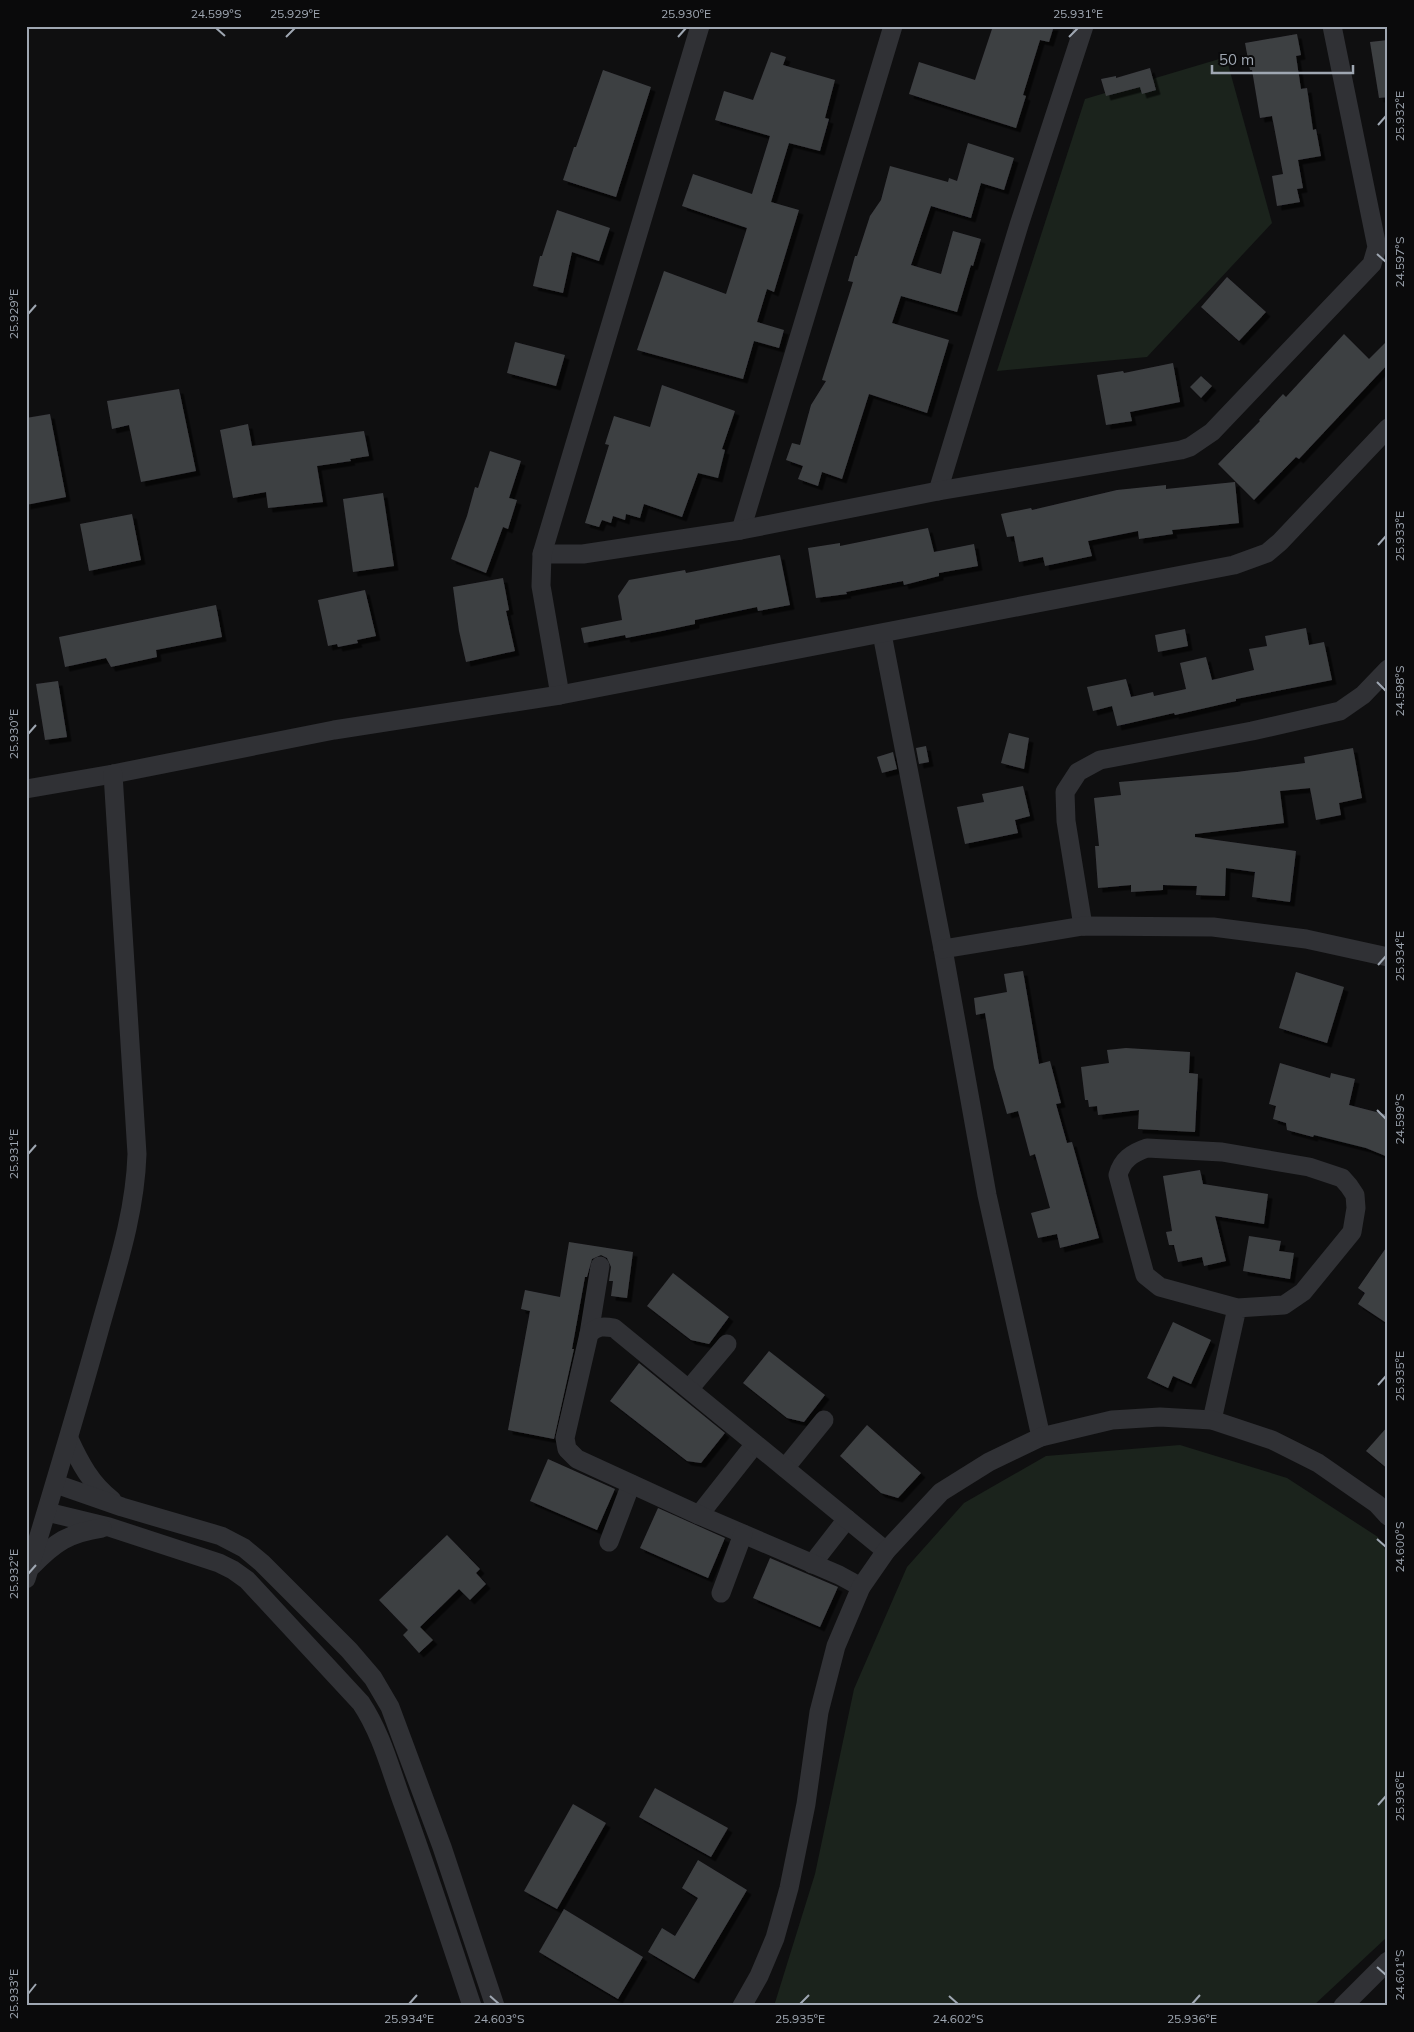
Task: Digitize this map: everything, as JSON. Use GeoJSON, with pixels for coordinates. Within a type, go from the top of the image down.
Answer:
{"type":"FeatureCollection","features":[{"type":"Feature","properties":{"kind":"street"},"geometry":{"type":"LineString","coordinates":[[560,695],[542,586],[542,554],[700,26]]}},
{"type":"Feature","properties":{"kind":"street"},"geometry":{"type":"LineString","coordinates":[[741,530],[893,26]]}},
{"type":"Feature","properties":{"kind":"street"},"geometry":{"type":"LineString","coordinates":[[938,491],[1019,225],[1084,26]]}},
{"type":"Feature","properties":{"kind":"street"},"geometry":{"type":"LineString","coordinates":[[542,554],[583,554],[741,530],[938,491],[1190,447],[1212,432],[1372,264],[1377,247],[1332,26]]}},
{"type":"Feature","properties":{"kind":"street"},"geometry":{"type":"LineString","coordinates":[[26,789],[113,774],[334,730],[560,695],[1234,565],[1267,553],[1280,542],[1388,428]]}},
{"type":"Feature","properties":{"kind":"street"},"geometry":{"type":"LineString","coordinates":[[882,634],[943,949],[986,1195],[1041,1437]]}},
{"type":"Feature","properties":{"kind":"street"},"geometry":{"type":"LineString","coordinates":[[1083,926],[1066,821],[1065,792],[1078,772],[1100,760],[1252,731],[1340,711],[1363,695],[1388,669]]}},
{"type":"Feature","properties":{"kind":"street"},"geometry":{"type":"LineString","coordinates":[[28,1574],[56,1484],[128,1229],[136,1183],[137,1154],[113,774]]}},
{"type":"Feature","properties":{"kind":"street"},"geometry":{"type":"LineString","coordinates":[[943,949],[1083,926],[1213,927],[1306,939],[1388,957]]}},
{"type":"Feature","properties":{"kind":"street"},"geometry":{"type":"LineString","coordinates":[[1147,1148],[1222,1152],[1309,1167],[1342,1178],[1349,1186],[1354,1195],[1356,1208],[1352,1232],[1303,1292],[1284,1305],[1237,1308],[1160,1287],[1145,1275],[1118,1175],[1124,1162],[1137,1151],[1147,1148]]}},
{"type":"Feature","properties":{"kind":"street"},"geometry":{"type":"LineString","coordinates":[[600,1266],[589,1334],[566,1438],[568,1449],[577,1459],[861,1587]]}},
{"type":"Feature","properties":{"kind":"street"},"geometry":{"type":"LineString","coordinates":[[1212,1420],[1237,1308]]}},
{"type":"Feature","properties":{"kind":"street"},"geometry":{"type":"LineString","coordinates":[[589,1334],[596,1328],[605,1326],[614,1328],[886,1551]]}},
{"type":"Feature","properties":{"kind":"street"},"geometry":{"type":"LineString","coordinates":[[688,1389],[727,1344]]}},
{"type":"Feature","properties":{"kind":"street"},"geometry":{"type":"LineString","coordinates":[[742,2006],[760,1976],[775,1938],[789,1888],[806,1804],[819,1712],[836,1646],[861,1587],[886,1551],[941,1492],[989,1462],[1041,1437],[1112,1420],[1160,1417],[1212,1420],[1272,1440],[1318,1463],[1377,1504],[1388,1516]]}},
{"type":"Feature","properties":{"kind":"street"},"geometry":{"type":"LineString","coordinates":[[784,1468],[824,1420]]}},
{"type":"Feature","properties":{"kind":"street"},"geometry":{"type":"LineString","coordinates":[[68,1439],[79,1460],[100,1491],[122,1507]]}},
{"type":"Feature","properties":{"kind":"street"},"geometry":{"type":"LineString","coordinates":[[699,1515],[755,1444]]}},
{"type":"Feature","properties":{"kind":"street"},"geometry":{"type":"LineString","coordinates":[[56,1484],[122,1507],[221,1536],[244,1548],[262,1562],[349,1650],[373,1678],[390,1707],[442,1847],[495,2006]]}},
{"type":"Feature","properties":{"kind":"street"},"geometry":{"type":"LineString","coordinates":[[610,1542],[631,1484]]}},
{"type":"Feature","properties":{"kind":"street"},"geometry":{"type":"LineString","coordinates":[[47,1512],[109,1527],[219,1563],[233,1570],[254,1588],[361,1703],[373,1722],[396,1783],[472,2006]]}},
{"type":"Feature","properties":{"kind":"street"},"geometry":{"type":"LineString","coordinates":[[812,1564],[847,1519]]}},
{"type":"Feature","properties":{"kind":"street"},"geometry":{"type":"LineString","coordinates":[[28,1574],[49,1548],[60,1540],[72,1534],[109,1527]]}},
{"type":"Feature","properties":{"kind":"street"},"geometry":{"type":"LineString","coordinates":[[721,1593],[743,1534]]}},
{"type":"Feature","properties":{"kind":"street"},"geometry":{"type":"LineString","coordinates":[[1343,2006],[1388,1961]]}},
{"type":"Feature","properties":{"kind":"shaded area"},"geometry":{"type":"Polygon","coordinates":[[[1226,57],[1272,223],[1147,357],[997,371],[1085,99],[1226,57]]]}},
{"type":"Feature","properties":{"kind":"shaded area"},"geometry":{"type":"Polygon","coordinates":[[[1180,1445],[1287,1478],[1378,1537],[1388,1555],[1388,1935],[1386,1938],[1313,2006],[774,2006],[815,1874],[854,1689],[907,1567],[964,1503],[1046,1456],[1180,1445]]]}},
{"type":"Feature","properties":{"kind":"building"},"geometry":{"type":"Polygon","coordinates":[[[993,26],[1054,26],[1049,42],[1040,40],[1023,95],[1026,96],[1016,128],[909,94],[919,62],[975,80],[993,26]]]}},
{"type":"Feature","properties":{"kind":"building"},"geometry":{"type":"Polygon","coordinates":[[[1297,34],[1301,55],[1296,56],[1301,89],[1307,88],[1313,130],[1316,129],[1321,156],[1298,160],[1303,188],[1297,189],[1300,202],[1277,206],[1272,176],[1283,174],[1272,116],[1260,118],[1252,70],[1250,70],[1245,43],[1297,34]]]}},
{"type":"Feature","properties":{"kind":"building"},"geometry":{"type":"Polygon","coordinates":[[[1388,40],[1388,97],[1379,98],[1370,42],[1388,40]]]}},
{"type":"Feature","properties":{"kind":"building"},"geometry":{"type":"Polygon","coordinates":[[[771,52],[786,57],[783,65],[835,80],[825,118],[829,119],[820,151],[789,143],[771,202],[799,210],[774,292],[767,289],[757,322],[784,330],[779,348],[754,341],[743,379],[637,350],[664,271],[726,294],[747,228],[682,206],[693,174],[752,194],[770,136],[715,120],[724,91],[753,100],[771,52]]]}},
{"type":"Feature","properties":{"kind":"building"},"geometry":{"type":"Polygon","coordinates":[[[1150,68],[1156,90],[1142,94],[1140,87],[1106,96],[1101,79],[1116,76],[1116,78],[1150,68]]]}},
{"type":"Feature","properties":{"kind":"building"},"geometry":{"type":"Polygon","coordinates":[[[603,70],[651,87],[616,197],[563,180],[603,70]]]}},
{"type":"Feature","properties":{"kind":"building"},"geometry":{"type":"Polygon","coordinates":[[[968,143],[1014,158],[1004,190],[981,183],[971,218],[931,206],[911,265],[941,274],[953,231],[981,239],[957,312],[901,296],[892,323],[949,340],[927,413],[869,394],[842,479],[822,472],[818,486],[798,479],[803,466],[786,460],[792,443],[800,445],[811,405],[826,381],[822,380],[853,282],[848,281],[855,256],[857,256],[870,216],[881,200],[890,166],[948,182],[949,178],[957,181],[968,143]]]}},
{"type":"Feature","properties":{"kind":"building"},"geometry":{"type":"Polygon","coordinates":[[[557,210],[610,228],[599,261],[572,252],[563,293],[533,286],[540,256],[542,256],[557,210]]]}},
{"type":"Feature","properties":{"kind":"building"},"geometry":{"type":"Polygon","coordinates":[[[1227,277],[1266,312],[1239,341],[1201,307],[1227,277]]]}},
{"type":"Feature","properties":{"kind":"building"},"geometry":{"type":"Polygon","coordinates":[[[1344,334],[1369,359],[1388,340],[1388,364],[1299,459],[1296,457],[1254,500],[1218,464],[1260,421],[1283,394],[1286,397],[1344,334]]]}},
{"type":"Feature","properties":{"kind":"building"},"geometry":{"type":"Polygon","coordinates":[[[515,342],[565,355],[556,386],[507,373],[515,342]]]}},
{"type":"Feature","properties":{"kind":"building"},"geometry":{"type":"Polygon","coordinates":[[[1173,363],[1180,402],[1130,412],[1132,421],[1106,425],[1097,375],[1123,371],[1124,373],[1173,363]]]}},
{"type":"Feature","properties":{"kind":"building"},"geometry":{"type":"Polygon","coordinates":[[[1201,376],[1212,386],[1201,398],[1190,387],[1201,376]]]}},
{"type":"Feature","properties":{"kind":"building"},"geometry":{"type":"Polygon","coordinates":[[[662,385],[735,411],[722,449],[725,450],[718,478],[698,473],[682,517],[644,504],[640,518],[626,514],[625,520],[613,516],[611,523],[602,520],[599,527],[585,523],[609,445],[605,444],[614,416],[650,427],[662,385]]]}},
{"type":"Feature","properties":{"kind":"building"},"geometry":{"type":"Polygon","coordinates":[[[179,389],[196,471],[141,482],[129,425],[112,429],[107,401],[179,389]]]}},
{"type":"Feature","properties":{"kind":"building"},"geometry":{"type":"Polygon","coordinates":[[[50,414],[66,497],[26,505],[26,418],[50,414]]]}},
{"type":"Feature","properties":{"kind":"building"},"geometry":{"type":"Polygon","coordinates":[[[248,424],[252,446],[364,431],[369,456],[350,459],[351,461],[317,466],[323,502],[268,508],[266,492],[233,498],[220,430],[248,424]]]}},
{"type":"Feature","properties":{"kind":"building"},"geometry":{"type":"Polygon","coordinates":[[[490,451],[521,461],[509,498],[517,500],[508,529],[503,527],[486,573],[451,559],[467,516],[475,487],[478,488],[490,451]]]}},
{"type":"Feature","properties":{"kind":"building"},"geometry":{"type":"Polygon","coordinates":[[[1235,482],[1239,523],[1172,530],[1173,534],[1139,539],[1138,531],[1088,541],[1092,556],[1045,566],[1043,557],[1019,562],[1014,536],[1007,537],[1001,514],[1031,508],[1032,510],[1117,490],[1166,485],[1166,489],[1235,482]]]}},
{"type":"Feature","properties":{"kind":"building"},"geometry":{"type":"Polygon","coordinates":[[[383,493],[394,566],[353,572],[343,499],[383,493]]]}},
{"type":"Feature","properties":{"kind":"building"},"geometry":{"type":"Polygon","coordinates":[[[132,514],[141,560],[89,571],[80,524],[132,514]]]}},
{"type":"Feature","properties":{"kind":"building"},"geometry":{"type":"Polygon","coordinates":[[[928,528],[934,552],[974,544],[978,566],[939,573],[939,576],[904,585],[903,581],[846,592],[847,594],[816,598],[808,548],[840,543],[840,546],[928,528]]]}},
{"type":"Feature","properties":{"kind":"building"},"geometry":{"type":"Polygon","coordinates":[[[780,555],[790,605],[758,611],[757,607],[695,620],[695,624],[662,631],[626,638],[625,635],[584,643],[581,628],[622,620],[618,596],[629,580],[685,570],[686,573],[780,555]]]}},
{"type":"Feature","properties":{"kind":"building"},"geometry":{"type":"Polygon","coordinates":[[[503,578],[509,610],[506,611],[515,651],[466,662],[459,631],[453,587],[503,578]]]}},
{"type":"Feature","properties":{"kind":"building"},"geometry":{"type":"Polygon","coordinates":[[[365,590],[376,636],[357,640],[358,643],[338,647],[337,644],[328,646],[318,600],[365,590]]]}},
{"type":"Feature","properties":{"kind":"building"},"geometry":{"type":"Polygon","coordinates":[[[216,605],[222,637],[156,650],[157,657],[111,667],[106,658],[65,667],[59,637],[216,605]]]}},
{"type":"Feature","properties":{"kind":"building"},"geometry":{"type":"Polygon","coordinates":[[[1306,628],[1309,645],[1324,642],[1332,680],[1236,699],[1236,701],[1175,715],[1174,713],[1117,726],[1112,706],[1093,711],[1087,687],[1126,679],[1131,697],[1153,692],[1154,696],[1186,689],[1180,663],[1206,657],[1212,680],[1254,670],[1249,649],[1267,646],[1265,636],[1306,628]]]}},
{"type":"Feature","properties":{"kind":"building"},"geometry":{"type":"Polygon","coordinates":[[[1185,629],[1188,646],[1158,652],[1155,635],[1185,629]]]}},
{"type":"Feature","properties":{"kind":"building"},"geometry":{"type":"Polygon","coordinates":[[[58,681],[67,737],[45,740],[36,684],[58,681]]]}},
{"type":"Feature","properties":{"kind":"building"},"geometry":{"type":"Polygon","coordinates":[[[1009,733],[1029,738],[1024,769],[1001,763],[1009,733]]]}},
{"type":"Feature","properties":{"kind":"building"},"geometry":{"type":"Polygon","coordinates":[[[926,746],[929,762],[919,764],[916,748],[926,746]]]}},
{"type":"Feature","properties":{"kind":"building"},"geometry":{"type":"Polygon","coordinates":[[[1353,748],[1362,798],[1339,803],[1341,815],[1316,820],[1310,788],[1280,791],[1284,823],[1195,834],[1195,837],[1296,851],[1290,902],[1252,897],[1255,872],[1226,868],[1225,896],[1196,895],[1197,886],[1163,885],[1163,890],[1131,892],[1131,885],[1098,888],[1095,846],[1099,846],[1094,798],[1121,795],[1119,782],[1237,772],[1305,763],[1304,757],[1353,748]]]}},
{"type":"Feature","properties":{"kind":"building"},"geometry":{"type":"Polygon","coordinates":[[[893,752],[897,769],[882,773],[877,757],[893,752]]]}},
{"type":"Feature","properties":{"kind":"building"},"geometry":{"type":"Polygon","coordinates":[[[1023,786],[1030,816],[1015,820],[1018,833],[965,844],[957,807],[984,802],[982,794],[1023,786]]]}},
{"type":"Feature","properties":{"kind":"building"},"geometry":{"type":"Polygon","coordinates":[[[1023,971],[1039,1064],[1050,1061],[1061,1103],[1056,1104],[1067,1143],[1072,1142],[1099,1238],[1060,1248],[1057,1234],[1038,1238],[1031,1213],[1050,1208],[1035,1154],[1030,1156],[1018,1111],[1007,1114],[994,1068],[985,1013],[976,1015],[974,998],[1007,992],[1004,974],[1023,971]]]}},
{"type":"Feature","properties":{"kind":"building"},"geometry":{"type":"Polygon","coordinates":[[[1296,972],[1344,987],[1327,1043],[1279,1028],[1296,972]]]}},
{"type":"Feature","properties":{"kind":"building"},"geometry":{"type":"Polygon","coordinates":[[[1126,1048],[1190,1052],[1189,1073],[1198,1074],[1195,1132],[1138,1129],[1139,1110],[1098,1115],[1097,1106],[1089,1107],[1088,1100],[1085,1100],[1081,1067],[1109,1063],[1107,1050],[1126,1048]]]}},
{"type":"Feature","properties":{"kind":"building"},"geometry":{"type":"Polygon","coordinates":[[[1280,1063],[1330,1078],[1331,1073],[1355,1079],[1349,1105],[1388,1115],[1388,1157],[1366,1148],[1287,1130],[1286,1123],[1273,1119],[1276,1106],[1269,1104],[1280,1063]]]}},
{"type":"Feature","properties":{"kind":"building"},"geometry":{"type":"Polygon","coordinates":[[[1200,1170],[1203,1184],[1268,1194],[1264,1224],[1215,1216],[1226,1261],[1204,1266],[1202,1257],[1178,1262],[1174,1245],[1169,1245],[1166,1232],[1172,1231],[1163,1176],[1200,1170]]]}},
{"type":"Feature","properties":{"kind":"building"},"geometry":{"type":"Polygon","coordinates":[[[1249,1236],[1281,1241],[1279,1251],[1294,1253],[1290,1279],[1243,1271],[1249,1236]]]}},
{"type":"Feature","properties":{"kind":"building"},"geometry":{"type":"Polygon","coordinates":[[[569,1242],[633,1252],[627,1298],[611,1296],[613,1281],[609,1281],[611,1267],[607,1258],[601,1255],[592,1259],[587,1277],[585,1277],[572,1349],[574,1349],[554,1439],[508,1430],[530,1311],[521,1309],[525,1290],[560,1297],[569,1242]]]}},
{"type":"Feature","properties":{"kind":"building"},"geometry":{"type":"Polygon","coordinates":[[[1388,1245],[1388,1324],[1358,1304],[1365,1293],[1358,1288],[1388,1245]]]}},
{"type":"Feature","properties":{"kind":"building"},"geometry":{"type":"Polygon","coordinates":[[[673,1273],[729,1317],[709,1344],[691,1340],[647,1306],[673,1273]]]}},
{"type":"Feature","properties":{"kind":"building"},"geometry":{"type":"Polygon","coordinates":[[[1173,1322],[1211,1340],[1191,1384],[1173,1376],[1168,1388],[1147,1378],[1173,1322]]]}},
{"type":"Feature","properties":{"kind":"building"},"geometry":{"type":"Polygon","coordinates":[[[769,1351],[825,1395],[804,1422],[787,1418],[743,1383],[769,1351]]]}},
{"type":"Feature","properties":{"kind":"building"},"geometry":{"type":"Polygon","coordinates":[[[639,1363],[725,1433],[701,1463],[687,1461],[610,1401],[639,1363]]]}},
{"type":"Feature","properties":{"kind":"building"},"geometry":{"type":"Polygon","coordinates":[[[867,1425],[921,1473],[898,1498],[881,1493],[840,1456],[867,1425]]]}},
{"type":"Feature","properties":{"kind":"building"},"geometry":{"type":"Polygon","coordinates":[[[1388,1426],[1388,1469],[1366,1451],[1388,1426]]]}},
{"type":"Feature","properties":{"kind":"building"},"geometry":{"type":"Polygon","coordinates":[[[548,1459],[615,1489],[597,1530],[530,1501],[548,1459]]]}},
{"type":"Feature","properties":{"kind":"building"},"geometry":{"type":"Polygon","coordinates":[[[658,1508],[725,1538],[708,1578],[640,1548],[658,1508]]]}},
{"type":"Feature","properties":{"kind":"building"},"geometry":{"type":"Polygon","coordinates":[[[447,1535],[480,1569],[476,1573],[486,1584],[470,1600],[459,1589],[420,1627],[433,1640],[419,1653],[403,1635],[408,1630],[379,1600],[447,1535]]]}},
{"type":"Feature","properties":{"kind":"building"},"geometry":{"type":"Polygon","coordinates":[[[770,1558],[838,1587],[820,1627],[753,1598],[770,1558]]]}},
{"type":"Feature","properties":{"kind":"building"},"geometry":{"type":"Polygon","coordinates":[[[655,1788],[728,1828],[711,1857],[639,1817],[655,1788]]]}},
{"type":"Feature","properties":{"kind":"building"},"geometry":{"type":"Polygon","coordinates":[[[573,1804],[606,1823],[557,1909],[524,1891],[573,1804]]]}},
{"type":"Feature","properties":{"kind":"building"},"geometry":{"type":"Polygon","coordinates":[[[698,1860],[747,1890],[694,1979],[648,1952],[662,1928],[675,1936],[698,1898],[682,1888],[698,1860]]]}},
{"type":"Feature","properties":{"kind":"building"},"geometry":{"type":"Polygon","coordinates":[[[564,1909],[643,1957],[618,1999],[539,1952],[564,1909]]]}}]}
